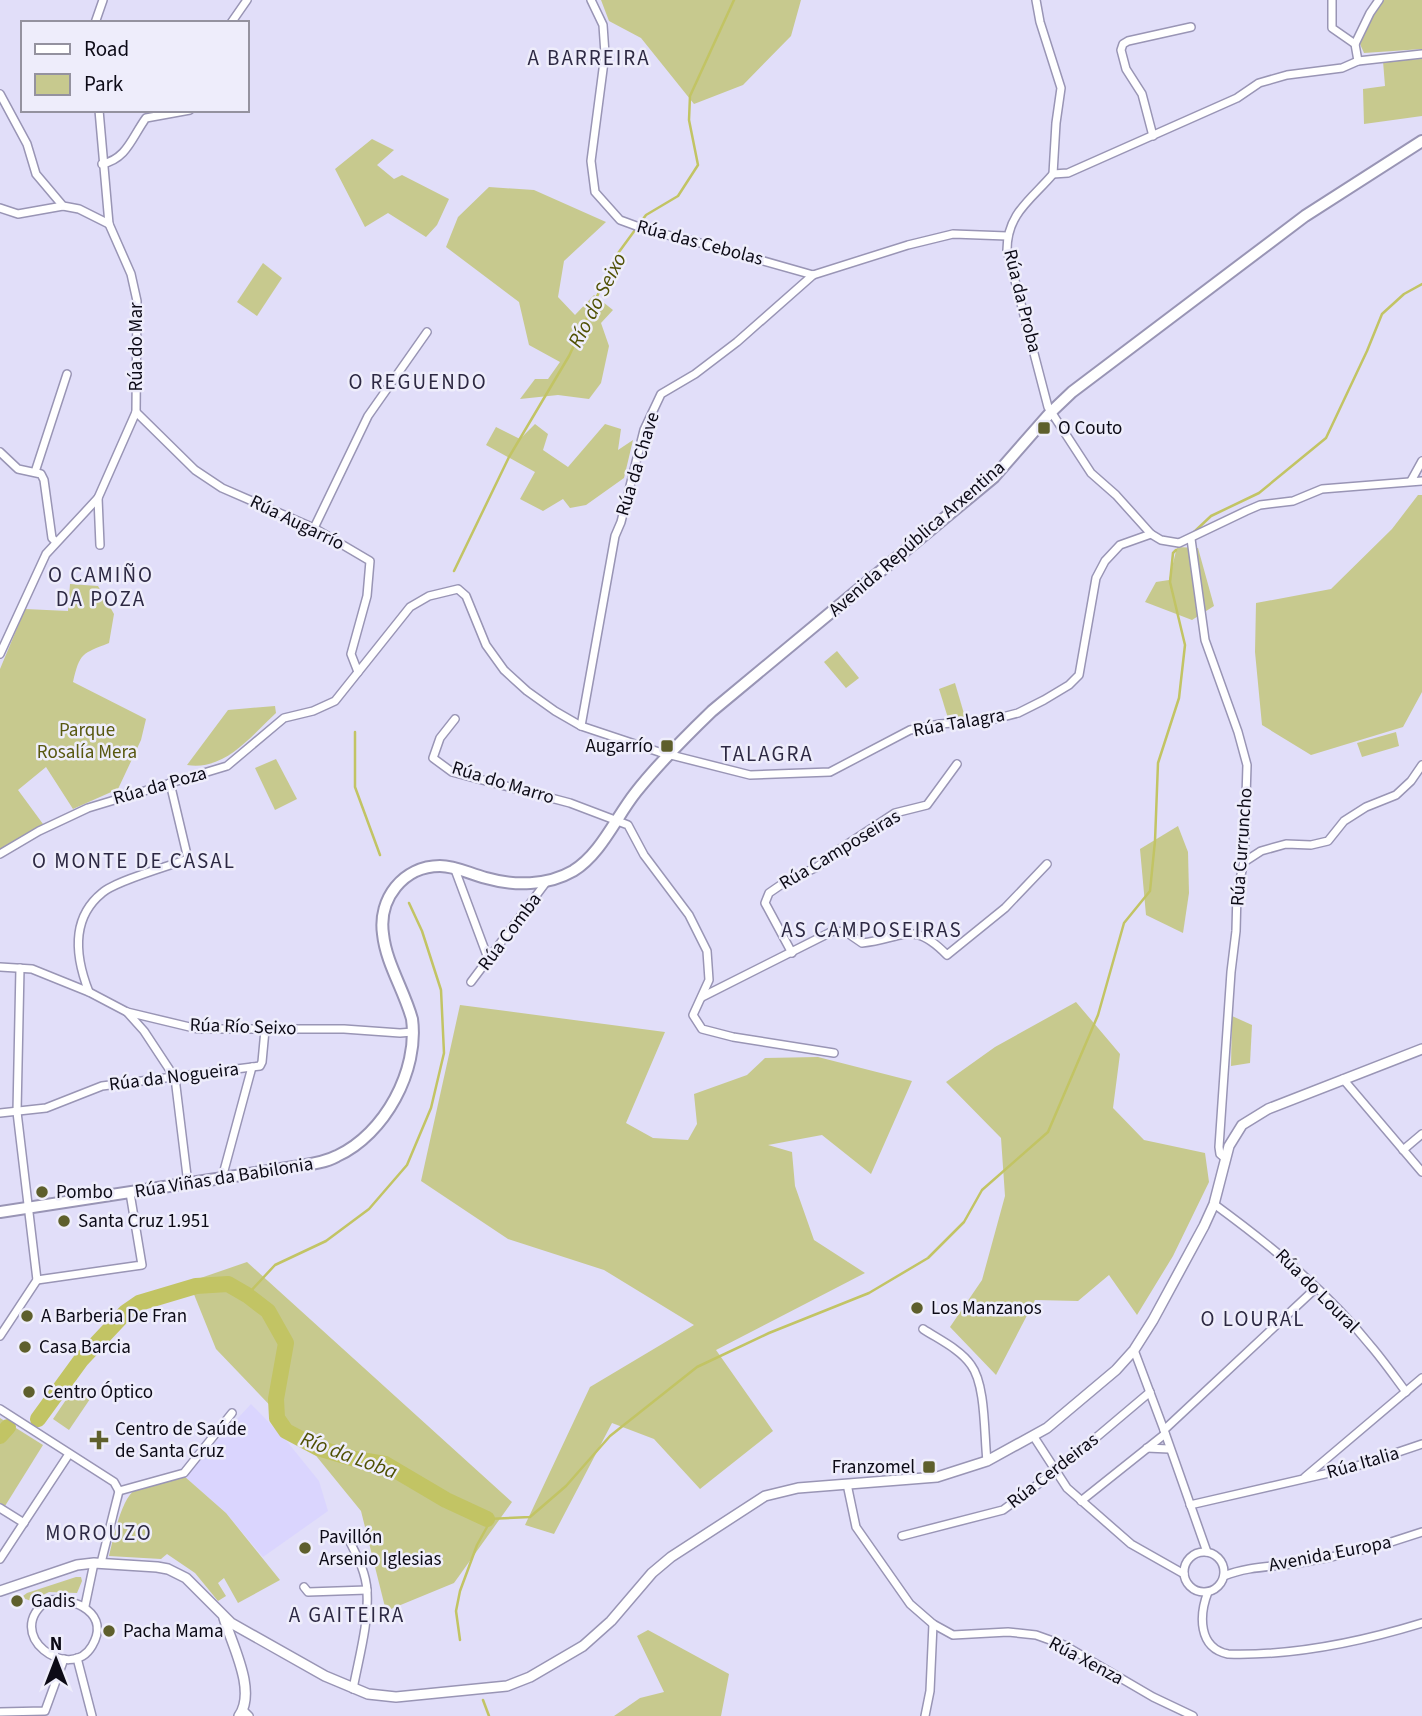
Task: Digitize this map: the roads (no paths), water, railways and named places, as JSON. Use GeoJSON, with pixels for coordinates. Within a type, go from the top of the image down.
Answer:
{"type":"FeatureCollection","features":[{"type":"Feature","properties":{"kind":"main road","name":"Avenida República Arxentina"},"geometry":{"type":"LineString","coordinates":[[414,1032],[406,997],[383,937],[381,920],[392,890],[405,878],[425,868],[439,866],[454,867],[506,883],[547,881],[572,872],[582,864],[668,754],[712,711],[993,477],[1072,392],[1305,216],[1422,141]]}},
{"type":"Feature","properties":{"kind":"main road","name":"Rúa Viñas da Babilonia"},"geometry":{"type":"LineString","coordinates":[[0,1212],[319,1163],[338,1156],[353,1146],[383,1117],[411,1060],[414,1032]]}},
{"type":"Feature","properties":{"kind":"street"},"geometry":{"type":"LineString","coordinates":[[96,21],[103,0]]}},
{"type":"Feature","properties":{"kind":"street"},"geometry":{"type":"LineString","coordinates":[[232,21],[247,0]]}},
{"type":"Feature","properties":{"kind":"street","name":"Rúa das Cebolas"},"geometry":{"type":"LineString","coordinates":[[592,0],[603,25],[605,54],[590,161],[595,192],[620,220],[650,231],[813,275]]}},
{"type":"Feature","properties":{"kind":"street"},"geometry":{"type":"LineString","coordinates":[[1036,0],[1040,22],[1061,88],[1053,174],[1068,173],[1153,136],[1237,98],[1259,82],[1287,75],[1342,68],[1358,61],[1422,54]]}},
{"type":"Feature","properties":{"kind":"street"},"geometry":{"type":"LineString","coordinates":[[1332,0],[1332,27],[1355,44]]}},
{"type":"Feature","properties":{"kind":"street"},"geometry":{"type":"LineString","coordinates":[[1358,61],[1355,44],[1379,0]]}},
{"type":"Feature","properties":{"kind":"street"},"geometry":{"type":"LineString","coordinates":[[1153,136],[1142,94],[1126,69],[1121,50],[1123,44],[1191,27]]}},
{"type":"Feature","properties":{"kind":"street"},"geometry":{"type":"LineString","coordinates":[[0,94],[27,144],[36,174],[62,206]]}},
{"type":"Feature","properties":{"kind":"street","name":"Rúa do Mar"},"geometry":{"type":"LineString","coordinates":[[0,654],[46,554],[98,498],[136,412],[137,302],[131,274],[109,224],[99,112]]}},
{"type":"Feature","properties":{"kind":"street"},"geometry":{"type":"LineString","coordinates":[[102,163],[114,162],[128,148],[146,118],[179,112]]}},
{"type":"Feature","properties":{"kind":"street","name":"Rúa da Proba"},"geometry":{"type":"LineString","coordinates":[[1053,174],[1016,214],[1007,236],[1007,250],[1014,281],[1051,412],[1091,472],[1151,534]]}},
{"type":"Feature","properties":{"kind":"street"},"geometry":{"type":"LineString","coordinates":[[0,208],[18,214],[62,206],[79,209],[109,224]]}},
{"type":"Feature","properties":{"kind":"street"},"geometry":{"type":"LineString","coordinates":[[813,275],[953,234],[1007,236]]}},
{"type":"Feature","properties":{"kind":"street","name":"Rúa da Chave"},"geometry":{"type":"LineString","coordinates":[[581,726],[615,536],[644,430],[661,394],[695,374],[737,342],[813,275]]}},
{"type":"Feature","properties":{"kind":"street"},"geometry":{"type":"LineString","coordinates":[[314,528],[368,416],[427,332]]}},
{"type":"Feature","properties":{"kind":"street"},"geometry":{"type":"LineString","coordinates":[[35,472],[67,374]]}},
{"type":"Feature","properties":{"kind":"street","name":"Rúa Augarrío"},"geometry":{"type":"LineString","coordinates":[[136,412],[195,470],[222,488],[314,528],[370,561],[367,596],[351,654],[358,672]]}},
{"type":"Feature","properties":{"kind":"street"},"geometry":{"type":"LineString","coordinates":[[0,452],[18,469],[41,474],[52,538],[56,542]]}},
{"type":"Feature","properties":{"kind":"street"},"geometry":{"type":"LineString","coordinates":[[1411,481],[1422,461]]}},
{"type":"Feature","properties":{"kind":"street"},"geometry":{"type":"LineString","coordinates":[[1151,534],[1161,540],[1179,543],[1260,505],[1293,501],[1322,489],[1422,481]]}},
{"type":"Feature","properties":{"kind":"street","name":"Rúa do Mar"},"geometry":{"type":"LineString","coordinates":[[98,498],[100,545]]}},
{"type":"Feature","properties":{"kind":"street","name":"Rúa Talagra"},"geometry":{"type":"LineString","coordinates":[[668,754],[750,775],[830,772],[910,730],[940,724],[991,720],[1027,709],[1069,685],[1079,675],[1096,578],[1105,561],[1120,545],[1151,534]]}},
{"type":"Feature","properties":{"kind":"street","name":"Rúa Curruncho"},"geometry":{"type":"LineString","coordinates":[[1191,539],[1205,640],[1247,765],[1244,862],[1237,892],[1219,1147],[1220,1154],[1226,1159]]}},
{"type":"Feature","properties":{"kind":"street"},"geometry":{"type":"LineString","coordinates":[[358,672],[410,607],[429,596],[458,589],[466,596],[486,645],[504,670],[527,691],[581,726],[668,754]]}},
{"type":"Feature","properties":{"kind":"street","name":"Rúa da Poza"},"geometry":{"type":"LineString","coordinates":[[0,854],[39,831],[88,808],[227,766],[284,718],[313,711],[335,701],[358,672]]}},
{"type":"Feature","properties":{"kind":"street","name":"Rúa do Marro"},"geometry":{"type":"LineString","coordinates":[[455,719],[440,738],[433,758],[452,772],[559,800],[617,820]]}},
{"type":"Feature","properties":{"kind":"street","name":"Rúa Camposeiras"},"geometry":{"type":"LineString","coordinates":[[792,953],[765,904],[769,893],[817,867],[895,813],[927,805],[957,764]]}},
{"type":"Feature","properties":{"kind":"street"},"geometry":{"type":"LineString","coordinates":[[1244,862],[1261,851],[1286,844],[1311,845],[1328,841],[1344,821],[1366,807],[1396,795],[1411,781],[1422,765]]}},
{"type":"Feature","properties":{"kind":"street"},"geometry":{"type":"LineString","coordinates":[[89,992],[81,971],[76,939],[87,911],[103,892],[188,859],[170,783]]}},
{"type":"Feature","properties":{"kind":"street"},"geometry":{"type":"LineString","coordinates":[[617,820],[628,825],[644,855],[689,915],[707,951],[709,980],[693,1015],[702,1029],[713,1034],[834,1053]]}},
{"type":"Feature","properties":{"kind":"street"},"geometry":{"type":"LineString","coordinates":[[702,998],[833,931],[846,932],[862,943],[875,942],[900,933],[918,934],[935,943],[947,955],[1005,908],[1047,864]]}},
{"type":"Feature","properties":{"kind":"street"},"geometry":{"type":"LineString","coordinates":[[454,867],[489,961]]}},
{"type":"Feature","properties":{"kind":"street","name":"Rúa Comba"},"geometry":{"type":"LineString","coordinates":[[471,982],[547,881]]}},
{"type":"Feature","properties":{"kind":"street","name":"Rúa Río Seixo"},"geometry":{"type":"LineString","coordinates":[[0,967],[32,969],[89,992],[127,1012],[198,1029],[344,1028],[414,1032]]}},
{"type":"Feature","properties":{"kind":"street"},"geometry":{"type":"LineString","coordinates":[[0,1336],[37,1280],[17,1112],[20,968]]}},
{"type":"Feature","properties":{"kind":"street"},"geometry":{"type":"LineString","coordinates":[[127,1012],[144,1031],[175,1077],[188,1184]]}},
{"type":"Feature","properties":{"kind":"street"},"geometry":{"type":"LineString","coordinates":[[222,1178],[252,1068],[260,1066],[262,1062],[265,1030]]}},
{"type":"Feature","properties":{"kind":"street"},"geometry":{"type":"LineString","coordinates":[[0,1591],[77,1565],[98,1563],[158,1567],[179,1574],[200,1590],[224,1618],[325,1676],[353,1689],[396,1697],[507,1686],[530,1677],[583,1646],[611,1621],[644,1581],[671,1557],[751,1504],[782,1491],[937,1477],[987,1461],[1034,1437],[1116,1370],[1134,1350],[1205,1226],[1235,1135],[1251,1118],[1422,1049]]}},
{"type":"Feature","properties":{"kind":"street","name":"Rúa da Nogueira"},"geometry":{"type":"LineString","coordinates":[[0,1113],[46,1108],[102,1086],[252,1068]]}},
{"type":"Feature","properties":{"kind":"street"},"geometry":{"type":"LineString","coordinates":[[1343,1079],[1422,1172]]}},
{"type":"Feature","properties":{"kind":"street"},"geometry":{"type":"LineString","coordinates":[[1404,1150],[1422,1134]]}},
{"type":"Feature","properties":{"kind":"street"},"geometry":{"type":"LineString","coordinates":[[37,1280],[142,1265],[130,1193]]}},
{"type":"Feature","properties":{"kind":"street","name":"Rúa do Loural"},"geometry":{"type":"LineString","coordinates":[[1214,1204],[1269,1244],[1316,1288],[1369,1343],[1406,1392]]}},
{"type":"Feature","properties":{"kind":"street"},"geometry":{"type":"LineString","coordinates":[[1081,1501],[1165,1432],[1316,1288]]}},
{"type":"Feature","properties":{"kind":"street"},"geometry":{"type":"LineString","coordinates":[[0,1319],[8,1324]]}},
{"type":"Feature","properties":{"kind":"street"},"geometry":{"type":"LineString","coordinates":[[923,1329],[964,1357],[972,1366],[979,1382],[987,1461]]}},
{"type":"Feature","properties":{"kind":"street"},"geometry":{"type":"LineString","coordinates":[[1134,1350],[1207,1552]]}},
{"type":"Feature","properties":{"kind":"street"},"geometry":{"type":"LineString","coordinates":[[1303,1479],[1422,1378]]}},
{"type":"Feature","properties":{"kind":"street","name":"Rúa Cerdeiras"},"geometry":{"type":"LineString","coordinates":[[902,1536],[1003,1510],[1055,1472],[1150,1392]]}},
{"type":"Feature","properties":{"kind":"street"},"geometry":{"type":"LineString","coordinates":[[0,1409],[114,1482],[119,1491],[85,1606]]}},
{"type":"Feature","properties":{"kind":"street"},"geometry":{"type":"LineString","coordinates":[[119,1491],[184,1473],[232,1413]]}},
{"type":"Feature","properties":{"kind":"street"},"geometry":{"type":"LineString","coordinates":[[1034,1437],[1055,1472],[1081,1501],[1131,1544],[1184,1574]]}},
{"type":"Feature","properties":{"kind":"street","name":"Rúa Italia"},"geometry":{"type":"LineString","coordinates":[[1190,1505],[1340,1471],[1422,1444]]}},
{"type":"Feature","properties":{"kind":"street"},"geometry":{"type":"LineString","coordinates":[[1147,1448],[1169,1449]]}},
{"type":"Feature","properties":{"kind":"street"},"geometry":{"type":"LineString","coordinates":[[0,1559],[69,1454]]}},
{"type":"Feature","properties":{"kind":"street"},"geometry":{"type":"LineString","coordinates":[[1333,1455],[1333,1462],[1340,1471]]}},
{"type":"Feature","properties":{"kind":"street"},"geometry":{"type":"LineString","coordinates":[[847,1485],[856,1527],[910,1604],[933,1624],[926,1716]]}},
{"type":"Feature","properties":{"kind":"street"},"geometry":{"type":"LineString","coordinates":[[0,1507],[24,1523]]}},
{"type":"Feature","properties":{"kind":"street","name":"Avenida Europa"},"geometry":{"type":"LineString","coordinates":[[1224,1576],[1238,1570],[1278,1566],[1348,1553],[1422,1532]]}},
{"type":"Feature","properties":{"kind":"street"},"geometry":{"type":"LineString","coordinates":[[1197,1553],[1200,1537]]}},
{"type":"Feature","properties":{"kind":"street"},"geometry":{"type":"LineString","coordinates":[[349,1540],[360,1561],[367,1590],[353,1689]]}},
{"type":"Feature","properties":{"kind":"street"},"geometry":{"type":"LineString","coordinates":[[1171,1565],[1186,1563],[1197,1553],[1207,1552],[1217,1557],[1223,1566],[1224,1576],[1220,1584],[1208,1592],[1203,1604]]}},
{"type":"Feature","properties":{"kind":"street"},"geometry":{"type":"LineString","coordinates":[[1186,1563],[1184,1574],[1187,1583],[1199,1591],[1208,1592]]}},
{"type":"Feature","properties":{"kind":"street","name":"Avenida Europa"},"geometry":{"type":"LineString","coordinates":[[1223,1566],[1238,1570]]}},
{"type":"Feature","properties":{"kind":"street"},"geometry":{"type":"LineString","coordinates":[[304,1587],[308,1591],[367,1590]]}},
{"type":"Feature","properties":{"kind":"street"},"geometry":{"type":"LineString","coordinates":[[1199,1591],[1203,1604],[1202,1626],[1206,1638],[1216,1650],[1228,1654],[1273,1653],[1318,1647],[1380,1635],[1422,1623]]}},
{"type":"Feature","properties":{"kind":"street"},"geometry":{"type":"LineString","coordinates":[[48,1600],[68,1600],[85,1606],[96,1623],[93,1644],[77,1658],[64,1659],[42,1651],[33,1640],[29,1628],[32,1615],[48,1600]]}},
{"type":"Feature","properties":{"kind":"street"},"geometry":{"type":"LineString","coordinates":[[224,1618],[246,1687],[244,1714]]}},
{"type":"Feature","properties":{"kind":"street","name":"Rúa Xenza"},"geometry":{"type":"LineString","coordinates":[[933,1624],[953,1635],[1008,1632],[1036,1635],[1064,1645],[1153,1698],[1193,1716]]}},
{"type":"Feature","properties":{"kind":"street"},"geometry":{"type":"LineString","coordinates":[[77,1658],[89,1713],[92,1716]]}},
{"type":"Feature","properties":{"kind":"street"},"geometry":{"type":"LineString","coordinates":[[0,1712],[45,1711],[64,1659]]}},
{"type":"Feature","properties":{"kind":"waterway","name":"Río do Seixo"},"geometry":{"type":"LineString","coordinates":[[454,571],[509,457],[569,356],[616,256],[646,215],[678,196],[698,165],[689,120],[690,96],[734,0]]}},
{"type":"Feature","properties":{"kind":"waterway"},"geometry":{"type":"LineString","coordinates":[[1194,532],[1211,516],[1259,493],[1326,438],[1382,314],[1404,294],[1422,284]]}},
{"type":"Feature","properties":{"kind":"waterway"},"geometry":{"type":"LineString","coordinates":[[460,1640],[456,1611],[460,1591],[477,1545],[487,1527],[487,1519],[530,1517],[566,1486],[610,1436],[697,1367],[769,1333],[869,1293],[928,1258],[964,1222],[982,1190],[1048,1132],[1098,1015],[1124,923],[1150,891],[1158,763],[1179,698],[1185,645],[1170,582],[1173,553],[1176,550]]}},
{"type":"Feature","properties":{"kind":"waterway","name":"Río do Seixo"},"geometry":{"type":"LineString","coordinates":[[355,732],[355,787],[380,855]]}},
{"type":"Feature","properties":{"kind":"waterway","name":"Río do Seixo"},"geometry":{"type":"LineString","coordinates":[[247,1295],[275,1265],[326,1241],[369,1209],[407,1165],[431,1108],[444,1053],[441,990],[422,931],[409,903]]}},
{"type":"Feature","properties":{"kind":"waterway","name":"Río da Loba"},"geometry":{"type":"LineString","coordinates":[[38,1419],[81,1360],[126,1312],[139,1303],[196,1286],[228,1284],[268,1311],[286,1343],[276,1399],[277,1418],[286,1431],[318,1448],[355,1459],[385,1464],[446,1500],[487,1519]]}},
{"type":"Feature","properties":{"kind":"waterway","name":"Río da Loba"},"geometry":{"type":"LineString","coordinates":[[0,1436],[8,1427]]}},
{"type":"Feature","properties":{"kind":"waterway","name":"Río da Loba"},"geometry":{"type":"LineString","coordinates":[[483,1700],[489,1716]]}},
{"type":"Feature","properties":{"kind":"place","name":"O Couto"},"geometry":{"type":"Point","coordinates":[1044,428]}},
{"type":"Feature","properties":{"kind":"place","name":"Augarrío"},"geometry":{"type":"Point","coordinates":[667,746]}},
{"type":"Feature","properties":{"kind":"place","name":"Pombo"},"geometry":{"type":"Point","coordinates":[42,1192]}},
{"type":"Feature","properties":{"kind":"place","name":"Santa Cruz 1.951"},"geometry":{"type":"Point","coordinates":[64,1221]}},
{"type":"Feature","properties":{"kind":"place","name":"Los Manzanos"},"geometry":{"type":"Point","coordinates":[917,1308]}},
{"type":"Feature","properties":{"kind":"place","name":"A Barberia De Fran"},"geometry":{"type":"Point","coordinates":[27,1316]}},
{"type":"Feature","properties":{"kind":"place","name":"Casa Barcia"},"geometry":{"type":"Point","coordinates":[25,1347]}},
{"type":"Feature","properties":{"kind":"place","name":"Centro Óptico"},"geometry":{"type":"Point","coordinates":[29,1392]}},
{"type":"Feature","properties":{"kind":"place","name":"Centro de Saúde de Santa Cruz"},"geometry":{"type":"Point","coordinates":[99,1440]}},
{"type":"Feature","properties":{"kind":"place","name":"Franzomel"},"geometry":{"type":"Point","coordinates":[929,1467]}},
{"type":"Feature","properties":{"kind":"place","name":"Pavillón Arsenio Iglesias"},"geometry":{"type":"Point","coordinates":[305,1548]}},
{"type":"Feature","properties":{"kind":"place","name":"Gadis"},"geometry":{"type":"Point","coordinates":[17,1601]}},
{"type":"Feature","properties":{"kind":"place","name":"Pacha Mama"},"geometry":{"type":"Point","coordinates":[109,1631]}},
{"type":"Feature","properties":{"kind":"district","name":"A BARREIRA"},"geometry":{"type":"Point","coordinates":[589,58]}},
{"type":"Feature","properties":{"kind":"district","name":"O REGUENDO"},"geometry":{"type":"Point","coordinates":[418,382]}},
{"type":"Feature","properties":{"kind":"district","name":"O CAMIÑO DA POZA"},"geometry":{"type":"Point","coordinates":[101,587]}},
{"type":"Feature","properties":{"kind":"district","name":"TALAGRA"},"geometry":{"type":"Point","coordinates":[767,754]}},
{"type":"Feature","properties":{"kind":"district","name":"O MONTE DE CASAL"},"geometry":{"type":"Point","coordinates":[134,861]}},
{"type":"Feature","properties":{"kind":"district","name":"AS CAMPOSEIRAS"},"geometry":{"type":"Point","coordinates":[872,930]}},
{"type":"Feature","properties":{"kind":"district","name":"O LOURAL"},"geometry":{"type":"Point","coordinates":[1253,1319]}},
{"type":"Feature","properties":{"kind":"district","name":"MOROUZO"},"geometry":{"type":"Point","coordinates":[99,1533]}},
{"type":"Feature","properties":{"kind":"district","name":"A GAITEIRA"},"geometry":{"type":"Point","coordinates":[347,1615]}},
{"type":"Feature","properties":{"kind":"park label","name":"Parque Rosalía Mera"},"geometry":{"type":"Point","coordinates":[87,741]}}]}
